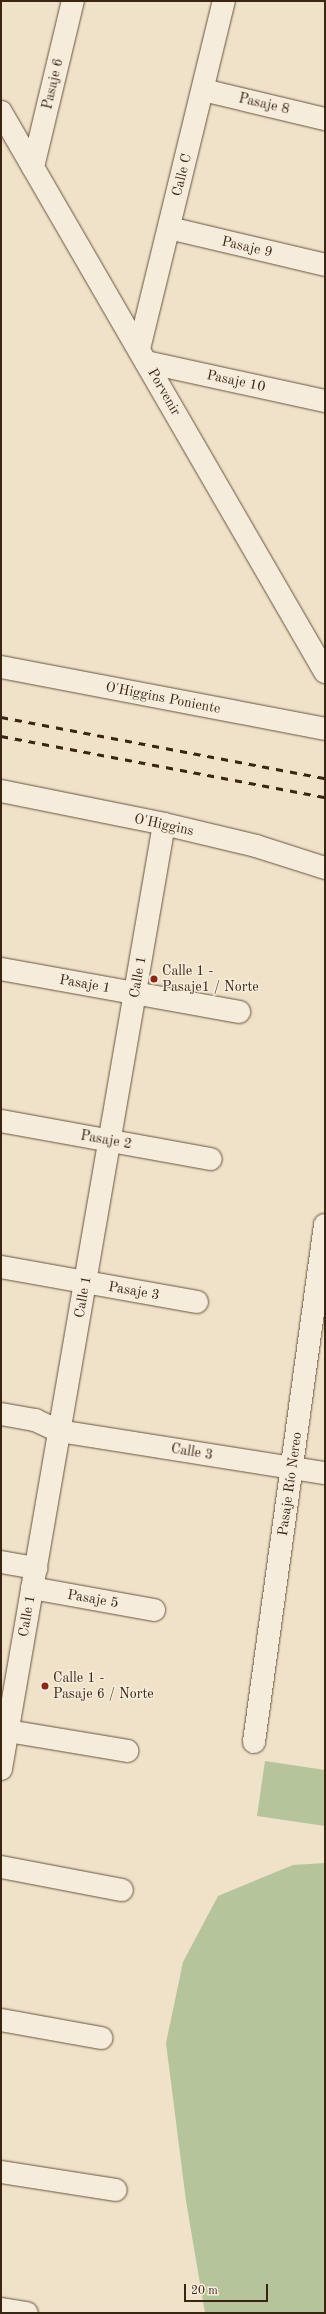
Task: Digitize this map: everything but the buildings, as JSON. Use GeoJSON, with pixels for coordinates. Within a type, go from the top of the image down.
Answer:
{"type":"FeatureCollection","features":[{"type":"Feature","properties":{"kind":"street","name":"Pasaje 6"},"geometry":{"type":"LineString","coordinates":[[33,167],[72,1]]}},
{"type":"Feature","properties":{"kind":"street","name":"Calle C"},"geometry":{"type":"LineString","coordinates":[[143,356],[169,228],[224,1]]}},
{"type":"Feature","properties":{"kind":"street","name":"Pasaje 8"},"geometry":{"type":"LineString","coordinates":[[202,90],[325,119]]}},
{"type":"Feature","properties":{"kind":"street","name":"Porvenir"},"geometry":{"type":"LineString","coordinates":[[1,112],[325,672]]}},
{"type":"Feature","properties":{"kind":"street","name":"Pasaje 9"},"geometry":{"type":"LineString","coordinates":[[169,228],[325,265]]}},
{"type":"Feature","properties":{"kind":"street","name":"Pasaje 10"},"geometry":{"type":"LineString","coordinates":[[143,356],[325,401]]}},
{"type":"Feature","properties":{"kind":"street","name":"O'Higgins Poniente"},"geometry":{"type":"LineString","coordinates":[[1,667],[325,729]]}},
{"type":"Feature","properties":{"kind":"street","name":"O'Higgins"},"geometry":{"type":"LineString","coordinates":[[1,791],[164,824],[256,846],[325,868]]}},
{"type":"Feature","properties":{"kind":"street","name":"Calle 1"},"geometry":{"type":"LineString","coordinates":[[1,1769],[6,1718],[34,1578],[164,824]]}},
{"type":"Feature","properties":{"kind":"street","name":"Pasaje 1"},"geometry":{"type":"LineString","coordinates":[[1,969],[239,1012]]}},
{"type":"Feature","properties":{"kind":"street","name":"Pasaje 2"},"geometry":{"type":"LineString","coordinates":[[1,1121],[212,1159]]}},
{"type":"Feature","properties":{"kind":"street","name":"Pasaje Río Nereo"},"geometry":{"type":"LineString","coordinates":[[254,1742],[325,1225]]}},
{"type":"Feature","properties":{"kind":"street","name":"Pasaje 3"},"geometry":{"type":"LineString","coordinates":[[1,1267],[197,1302]]}},
{"type":"Feature","properties":{"kind":"street","name":"Calle 3"},"geometry":{"type":"LineString","coordinates":[[1,1414],[35,1420],[59,1431],[325,1473]]}},
{"type":"Feature","properties":{"kind":"street","name":"Pasaje 5"},"geometry":{"type":"LineString","coordinates":[[1,1562],[34,1578],[154,1610]]}},
{"type":"Feature","properties":{"kind":"street"},"geometry":{"type":"LineString","coordinates":[[6,1718],[127,1751]]}},
{"type":"Feature","properties":{"kind":"street"},"geometry":{"type":"LineString","coordinates":[[1,1868],[122,1890]]}},
{"type":"Feature","properties":{"kind":"street"},"geometry":{"type":"LineString","coordinates":[[1,2020],[101,2038]]}},
{"type":"Feature","properties":{"kind":"street"},"geometry":{"type":"LineString","coordinates":[[1,2172],[116,2190]]}},
{"type":"Feature","properties":{"kind":"street"},"geometry":{"type":"LineString","coordinates":[[1,2309],[27,2313]]}},
{"type":"Feature","properties":{"kind":"green space"},"geometry":{"type":"Polygon","coordinates":[[[265,1761],[325,1770],[325,1826],[257,1816],[265,1761]]]}},
{"type":"Feature","properties":{"kind":"green space"},"geometry":{"type":"Polygon","coordinates":[[[325,1863],[325,2313],[205,2313],[186,2201],[166,2043],[183,1962],[218,1896],[293,1865],[325,1863]]]}},
{"type":"Feature","properties":{"kind":"railway"},"geometry":{"type":"LineString","coordinates":[[1,717],[325,778]]}},
{"type":"Feature","properties":{"kind":"railway"},"geometry":{"type":"LineString","coordinates":[[1,736],[325,797]]}},
{"type":"Feature","properties":{"kind":"place","name":"Calle 1 - Pasaje1 / Norte"},"geometry":{"type":"Point","coordinates":[154,979]}},
{"type":"Feature","properties":{"kind":"place","name":"Calle 1 - Pasaje 6 / Norte"},"geometry":{"type":"Point","coordinates":[45,1686]}}]}
